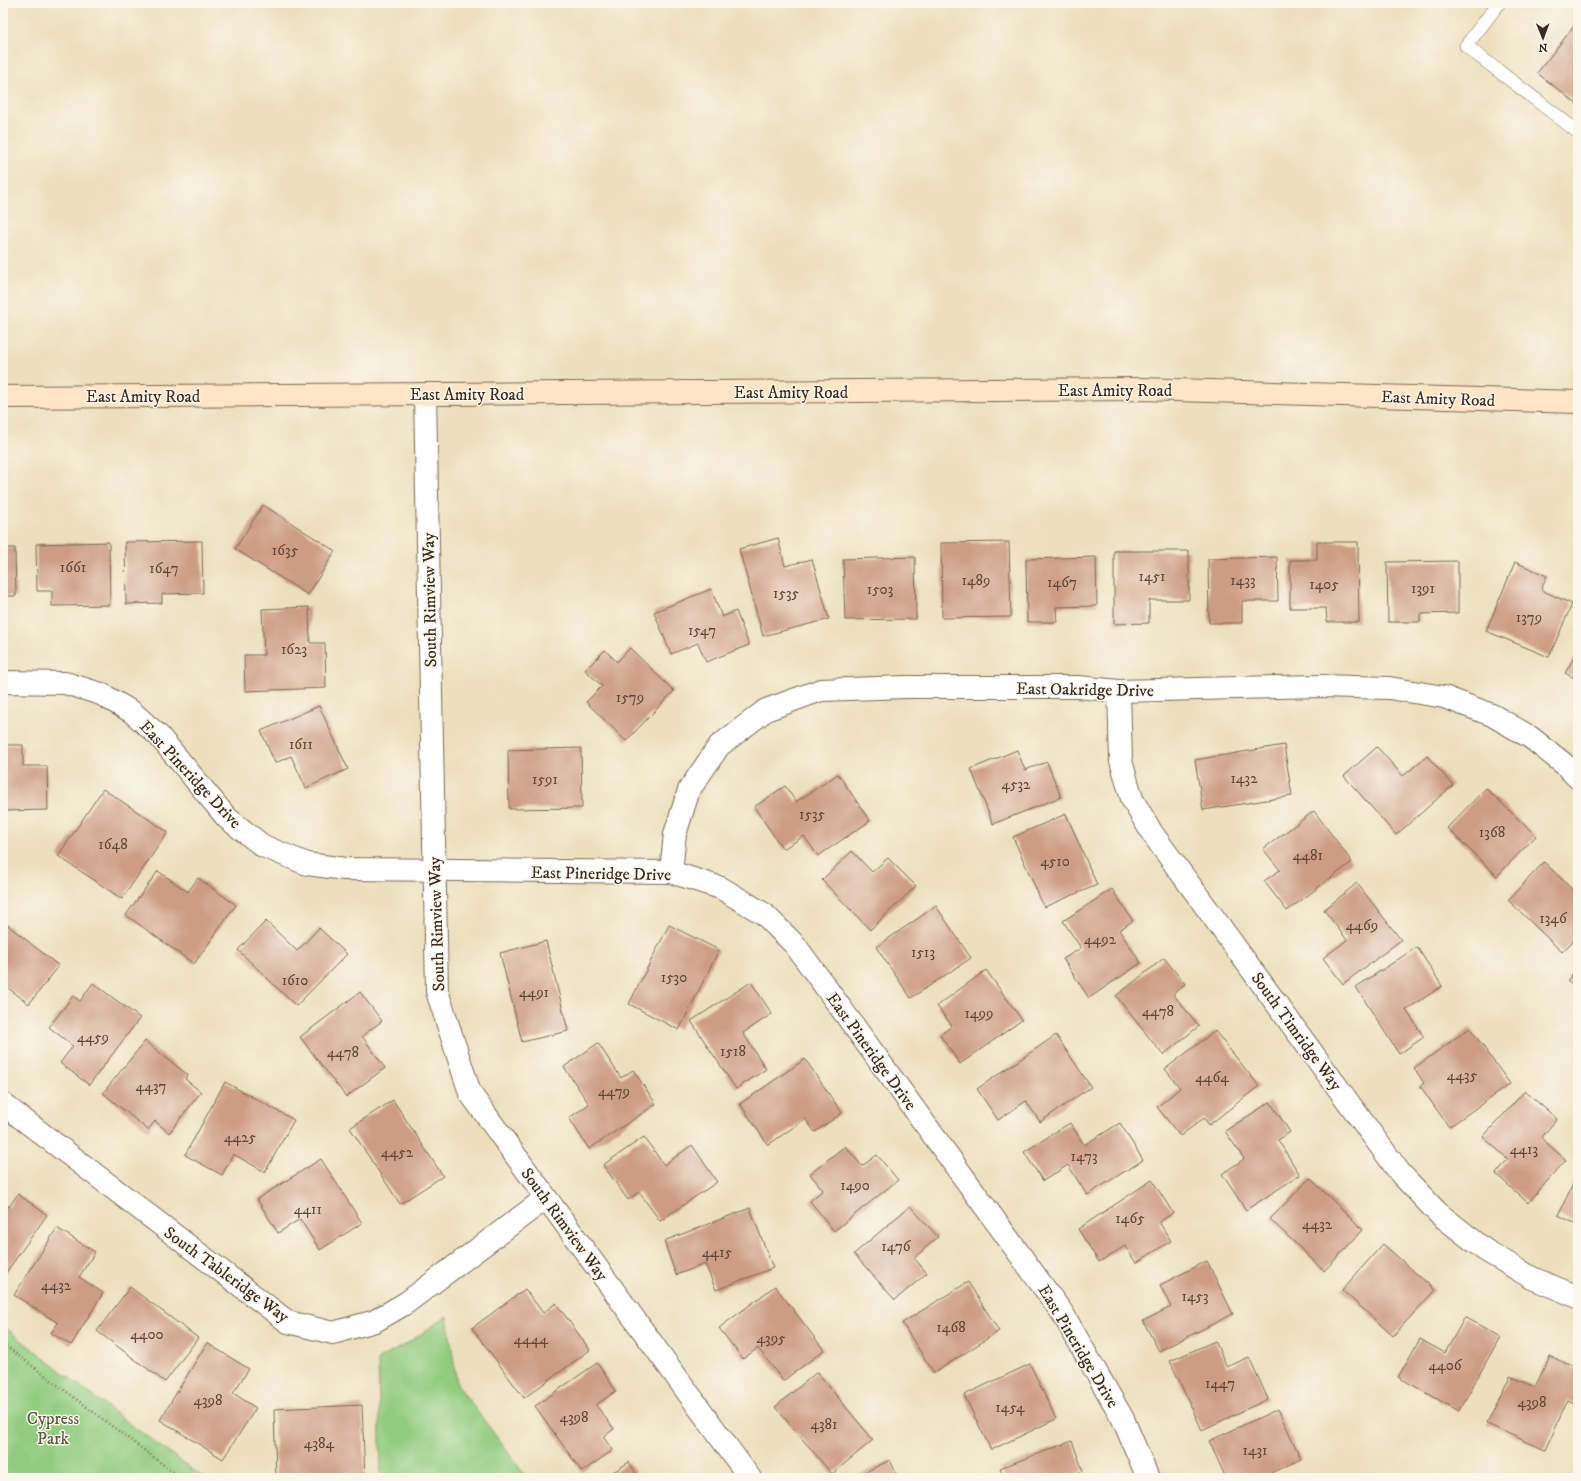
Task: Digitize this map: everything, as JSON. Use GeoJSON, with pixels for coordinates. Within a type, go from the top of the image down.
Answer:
{"type":"FeatureCollection","features":[{"type":"Feature","properties":{"kind":"street","name":"East Amity Road"},"geometry":{"type":"LineString","coordinates":[[3,397],[1140,389],[1578,402]]}},
{"type":"Feature","properties":{"kind":"street","name":"South Rimview Way"},"geometry":{"type":"LineString","coordinates":[[425,394],[437,991],[470,1093],[750,1478]]}},
{"type":"Feature","properties":{"kind":"street","name":"East Pineridge Drive"},"geometry":{"type":"LineString","coordinates":[[3,682],[65,683],[101,694],[132,712],[159,736],[228,818],[263,846],[307,864],[345,869],[434,871],[671,872],[721,888],[764,914],[795,945],[1064,1314],[1123,1419],[1148,1478]]}},
{"type":"Feature","properties":{"kind":"street","name":"East Oakridge Drive"},"geometry":{"type":"LineString","coordinates":[[671,872],[675,834],[689,790],[719,746],[766,710],[821,690],[906,687],[1078,687],[1119,691],[1320,686],[1389,688],[1444,697],[1492,715],[1530,736],[1564,764],[1578,778]]}},
{"type":"Feature","properties":{"kind":"street","name":"South Timridge Way"},"geometry":{"type":"LineString","coordinates":[[1119,691],[1121,761],[1132,799],[1136,806],[1152,833],[1400,1173],[1438,1213],[1485,1250],[1532,1278],[1578,1297]]}},
{"type":"Feature","properties":{"kind":"street","name":"South Tableridge Way"},"geometry":{"type":"LineString","coordinates":[[3,1104],[288,1322],[333,1332],[375,1321],[406,1302],[546,1198]]}},
{"type":"Feature","properties":{"kind":"lane"},"geometry":{"type":"LineString","coordinates":[[1499,3],[1466,46],[1578,132]]}},
{"type":"Feature","properties":{"kind":"path"},"geometry":{"type":"LineString","coordinates":[[3,1344],[181,1478]]}},
{"type":"Feature","properties":{"kind":"green space"},"geometry":{"type":"Polygon","coordinates":[[[447,1316],[457,1384],[527,1478],[381,1478],[378,1359],[405,1345],[447,1316]]]}},
{"type":"Feature","properties":{"kind":"green space","name":"Cypress Park"},"geometry":{"type":"Polygon","coordinates":[[[3,1326],[128,1423],[204,1478],[3,1478],[3,1326]]]}},
{"type":"Feature","properties":{"kind":"building"},"geometry":{"type":"Polygon","coordinates":[[[1575,25],[1578,27],[1578,105],[1537,73],[1575,25]]]}},
{"type":"Feature","properties":{"kind":"building"},"geometry":{"type":"Polygon","coordinates":[[[263,505],[335,551],[308,595],[235,549],[263,505]]]}},
{"type":"Feature","properties":{"kind":"building"},"geometry":{"type":"Polygon","coordinates":[[[778,538],[785,566],[812,559],[829,619],[763,636],[739,549],[778,538]]]}},
{"type":"Feature","properties":{"kind":"building"},"geometry":{"type":"Polygon","coordinates":[[[202,541],[203,593],[162,594],[162,603],[126,604],[125,542],[202,541]]]}},
{"type":"Feature","properties":{"kind":"building"},"geometry":{"type":"Polygon","coordinates":[[[109,542],[110,605],[52,606],[52,591],[37,591],[36,544],[109,542]]]}},
{"type":"Feature","properties":{"kind":"building"},"geometry":{"type":"Polygon","coordinates":[[[1009,542],[1011,617],[942,618],[941,543],[1009,542]]]}},
{"type":"Feature","properties":{"kind":"building"},"geometry":{"type":"Polygon","coordinates":[[[1317,542],[1358,542],[1359,622],[1327,622],[1326,608],[1290,608],[1290,560],[1317,560],[1317,542]]]}},
{"type":"Feature","properties":{"kind":"building"},"geometry":{"type":"Polygon","coordinates":[[[3,548],[15,548],[16,596],[3,596],[3,548]]]}},
{"type":"Feature","properties":{"kind":"building"},"geometry":{"type":"Polygon","coordinates":[[[1114,551],[1189,551],[1189,600],[1149,600],[1149,623],[1114,624],[1114,551]]]}},
{"type":"Feature","properties":{"kind":"building"},"geometry":{"type":"Polygon","coordinates":[[[915,557],[916,619],[845,620],[843,559],[915,557]]]}},
{"type":"Feature","properties":{"kind":"building"},"geometry":{"type":"Polygon","coordinates":[[[1096,557],[1097,606],[1056,607],[1057,622],[1027,622],[1026,559],[1096,557]]]}},
{"type":"Feature","properties":{"kind":"building"},"geometry":{"type":"Polygon","coordinates":[[[1277,557],[1278,601],[1242,601],[1242,623],[1209,623],[1208,559],[1277,557]]]}},
{"type":"Feature","properties":{"kind":"building"},"geometry":{"type":"Polygon","coordinates":[[[1458,561],[1458,613],[1420,614],[1420,622],[1388,622],[1387,562],[1458,561]]]}},
{"type":"Feature","properties":{"kind":"building"},"geometry":{"type":"Polygon","coordinates":[[[1515,562],[1547,576],[1541,590],[1572,604],[1549,657],[1486,631],[1515,562]]]}},
{"type":"Feature","properties":{"kind":"building"},"geometry":{"type":"Polygon","coordinates":[[[711,589],[722,617],[736,611],[749,645],[706,662],[698,643],[671,654],[654,612],[711,589]]]}},
{"type":"Feature","properties":{"kind":"building"},"geometry":{"type":"Polygon","coordinates":[[[309,607],[310,643],[325,643],[326,688],[245,691],[244,655],[264,655],[262,609],[309,607]]]}},
{"type":"Feature","properties":{"kind":"building"},"geometry":{"type":"Polygon","coordinates":[[[630,648],[674,691],[626,741],[586,702],[602,686],[585,670],[605,650],[617,662],[630,648]]]}},
{"type":"Feature","properties":{"kind":"building"},"geometry":{"type":"Polygon","coordinates":[[[1578,651],[1578,680],[1565,673],[1578,651]]]}},
{"type":"Feature","properties":{"kind":"building"},"geometry":{"type":"Polygon","coordinates":[[[319,706],[348,769],[306,788],[291,756],[275,763],[261,731],[319,706]]]}},
{"type":"Feature","properties":{"kind":"building"},"geometry":{"type":"Polygon","coordinates":[[[3,745],[23,745],[23,766],[47,766],[48,810],[3,811],[3,745]]]}},
{"type":"Feature","properties":{"kind":"building"},"geometry":{"type":"Polygon","coordinates":[[[1284,745],[1292,796],[1203,810],[1195,760],[1284,745]]]}},
{"type":"Feature","properties":{"kind":"building"},"geometry":{"type":"Polygon","coordinates":[[[1377,747],[1403,776],[1427,756],[1453,785],[1396,835],[1344,776],[1377,747]]]}},
{"type":"Feature","properties":{"kind":"building"},"geometry":{"type":"Polygon","coordinates":[[[581,748],[582,808],[509,809],[508,750],[581,748]]]}},
{"type":"Feature","properties":{"kind":"building"},"geometry":{"type":"Polygon","coordinates":[[[1017,750],[1025,770],[1047,762],[1061,797],[993,824],[971,769],[1017,750]]]}},
{"type":"Feature","properties":{"kind":"building"},"geometry":{"type":"Polygon","coordinates":[[[838,774],[870,821],[818,856],[804,836],[783,849],[754,807],[785,786],[796,802],[838,774]]]}},
{"type":"Feature","properties":{"kind":"building"},"geometry":{"type":"Polygon","coordinates":[[[1486,788],[1536,836],[1497,876],[1447,828],[1486,788]]]}},
{"type":"Feature","properties":{"kind":"building"},"geometry":{"type":"Polygon","coordinates":[[[103,789],[168,832],[122,899],[58,856],[103,789]]]}},
{"type":"Feature","properties":{"kind":"building"},"geometry":{"type":"Polygon","coordinates":[[[1314,811],[1352,862],[1287,911],[1264,881],[1280,870],[1263,849],[1314,811]]]}},
{"type":"Feature","properties":{"kind":"building"},"geometry":{"type":"Polygon","coordinates":[[[1066,814],[1097,885],[1044,907],[1013,837],[1066,814]]]}},
{"type":"Feature","properties":{"kind":"building"},"geometry":{"type":"Polygon","coordinates":[[[852,851],[872,872],[888,858],[916,886],[870,930],[822,880],[852,851]]]}},
{"type":"Feature","properties":{"kind":"building"},"geometry":{"type":"Polygon","coordinates":[[[1544,862],[1578,895],[1578,936],[1562,952],[1508,900],[1544,862]]]}},
{"type":"Feature","properties":{"kind":"building"},"geometry":{"type":"Polygon","coordinates":[[[158,871],[188,892],[198,878],[236,905],[194,964],[126,915],[158,871]]]}},
{"type":"Feature","properties":{"kind":"building"},"geometry":{"type":"Polygon","coordinates":[[[1357,883],[1401,940],[1343,984],[1323,958],[1347,940],[1324,910],[1357,883]]]}},
{"type":"Feature","properties":{"kind":"building"},"geometry":{"type":"Polygon","coordinates":[[[1112,889],[1133,921],[1119,930],[1141,963],[1089,998],[1063,959],[1081,948],[1063,921],[1112,889]]]}},
{"type":"Feature","properties":{"kind":"building"},"geometry":{"type":"Polygon","coordinates":[[[936,906],[971,958],[911,998],[876,947],[936,906]]]}},
{"type":"Feature","properties":{"kind":"building"},"geometry":{"type":"Polygon","coordinates":[[[266,921],[297,951],[319,928],[347,954],[296,1006],[238,950],[266,921]]]}},
{"type":"Feature","properties":{"kind":"building"},"geometry":{"type":"Polygon","coordinates":[[[5,923],[59,966],[29,1004],[3,984],[3,926],[5,923]]]}},
{"type":"Feature","properties":{"kind":"building"},"geometry":{"type":"Polygon","coordinates":[[[669,925],[719,950],[679,1030],[629,1004],[669,925]]]}},
{"type":"Feature","properties":{"kind":"building"},"geometry":{"type":"Polygon","coordinates":[[[546,941],[568,1031],[522,1042],[500,953],[546,941]]]}},
{"type":"Feature","properties":{"kind":"building"},"geometry":{"type":"Polygon","coordinates":[[[1417,947],[1442,986],[1406,1010],[1424,1037],[1399,1054],[1356,987],[1417,947]]]}},
{"type":"Feature","properties":{"kind":"building"},"geometry":{"type":"Polygon","coordinates":[[[1164,958],[1185,984],[1173,994],[1199,1026],[1163,1055],[1116,996],[1164,958]]]}},
{"type":"Feature","properties":{"kind":"building"},"geometry":{"type":"Polygon","coordinates":[[[1578,967],[1578,990],[1567,981],[1578,967]]]}},
{"type":"Feature","properties":{"kind":"building"},"geometry":{"type":"Polygon","coordinates":[[[986,970],[1022,1020],[960,1064],[940,1035],[952,1026],[937,1006],[986,970]]]}},
{"type":"Feature","properties":{"kind":"building"},"geometry":{"type":"Polygon","coordinates":[[[751,982],[772,1014],[743,1033],[766,1069],[736,1089],[691,1021],[751,982]]]}},
{"type":"Feature","properties":{"kind":"building"},"geometry":{"type":"Polygon","coordinates":[[[93,983],[140,1018],[89,1085],[60,1063],[73,1046],[49,1027],[73,996],[80,1001],[93,983]]]}},
{"type":"Feature","properties":{"kind":"building"},"geometry":{"type":"Polygon","coordinates":[[[360,992],[382,1021],[362,1036],[385,1068],[346,1097],[300,1037],[360,992]]]}},
{"type":"Feature","properties":{"kind":"building"},"geometry":{"type":"Polygon","coordinates":[[[1470,1028],[1510,1084],[1449,1127],[1420,1086],[1424,1083],[1414,1068],[1470,1028]]]}},
{"type":"Feature","properties":{"kind":"building"},"geometry":{"type":"Polygon","coordinates":[[[1215,1031],[1259,1086],[1209,1125],[1204,1118],[1180,1136],[1157,1107],[1180,1088],[1165,1069],[1215,1031]]]}},
{"type":"Feature","properties":{"kind":"building"},"geometry":{"type":"Polygon","coordinates":[[[1056,1035],[1091,1087],[1040,1122],[1026,1101],[998,1120],[977,1089],[1056,1035]]]}},
{"type":"Feature","properties":{"kind":"building"},"geometry":{"type":"Polygon","coordinates":[[[145,1041],[188,1075],[185,1079],[201,1092],[169,1133],[155,1121],[148,1130],[103,1093],[145,1041]]]}},
{"type":"Feature","properties":{"kind":"building"},"geometry":{"type":"Polygon","coordinates":[[[598,1043],[621,1078],[633,1070],[656,1104],[589,1149],[569,1118],[589,1104],[564,1067],[598,1043]]]}},
{"type":"Feature","properties":{"kind":"building"},"geometry":{"type":"Polygon","coordinates":[[[805,1059],[842,1113],[815,1132],[805,1119],[768,1145],[740,1104],[805,1059]]]}},
{"type":"Feature","properties":{"kind":"building"},"geometry":{"type":"Polygon","coordinates":[[[225,1082],[294,1120],[265,1172],[233,1154],[222,1175],[185,1155],[225,1082]]]}},
{"type":"Feature","properties":{"kind":"building"},"geometry":{"type":"Polygon","coordinates":[[[1525,1091],[1557,1119],[1541,1138],[1566,1160],[1528,1203],[1496,1174],[1508,1159],[1483,1137],[1525,1091]]]}},
{"type":"Feature","properties":{"kind":"building"},"geometry":{"type":"Polygon","coordinates":[[[393,1100],[443,1176],[400,1204],[350,1128],[393,1100]]]}},
{"type":"Feature","properties":{"kind":"building"},"geometry":{"type":"Polygon","coordinates":[[[1270,1102],[1290,1132],[1278,1140],[1300,1175],[1246,1210],[1222,1174],[1244,1159],[1225,1131],[1270,1102]]]}},
{"type":"Feature","properties":{"kind":"building"},"geometry":{"type":"Polygon","coordinates":[[[1070,1123],[1084,1145],[1120,1123],[1143,1160],[1087,1195],[1068,1165],[1043,1181],[1024,1152],[1070,1123]]]}},
{"type":"Feature","properties":{"kind":"building"},"geometry":{"type":"Polygon","coordinates":[[[644,1137],[664,1165],[692,1145],[717,1182],[660,1221],[639,1192],[628,1200],[603,1165],[644,1137]]]}},
{"type":"Feature","properties":{"kind":"building"},"geometry":{"type":"Polygon","coordinates":[[[845,1146],[862,1166],[877,1155],[898,1180],[834,1231],[810,1201],[823,1190],[810,1174],[845,1146]]]}},
{"type":"Feature","properties":{"kind":"building"},"geometry":{"type":"Polygon","coordinates":[[[321,1159],[362,1223],[320,1250],[300,1219],[278,1233],[257,1199],[321,1159]]]}},
{"type":"Feature","properties":{"kind":"building"},"geometry":{"type":"Polygon","coordinates":[[[1578,1174],[1578,1225],[1558,1215],[1578,1174]]]}},
{"type":"Feature","properties":{"kind":"building"},"geometry":{"type":"Polygon","coordinates":[[[1310,1178],[1363,1230],[1324,1271],[1270,1219],[1310,1178]]]}},
{"type":"Feature","properties":{"kind":"building"},"geometry":{"type":"Polygon","coordinates":[[[1152,1180],[1173,1213],[1159,1222],[1171,1241],[1136,1263],[1125,1246],[1099,1262],[1078,1229],[1152,1180]]]}},
{"type":"Feature","properties":{"kind":"building"},"geometry":{"type":"Polygon","coordinates":[[[18,1194],[47,1215],[5,1274],[3,1273],[3,1203],[9,1207],[18,1194]]]}},
{"type":"Feature","properties":{"kind":"building"},"geometry":{"type":"Polygon","coordinates":[[[910,1206],[938,1237],[914,1258],[927,1273],[895,1300],[854,1254],[910,1206]]]}},
{"type":"Feature","properties":{"kind":"building"},"geometry":{"type":"Polygon","coordinates":[[[750,1208],[773,1268],[716,1290],[705,1264],[676,1275],[664,1241],[750,1208]]]}},
{"type":"Feature","properties":{"kind":"building"},"geometry":{"type":"Polygon","coordinates":[[[57,1228],[95,1252],[79,1277],[103,1293],[71,1345],[51,1333],[58,1323],[14,1295],[57,1228]]]}},
{"type":"Feature","properties":{"kind":"building"},"geometry":{"type":"Polygon","coordinates":[[[1383,1244],[1435,1290],[1393,1336],[1342,1290],[1383,1244]]]}},
{"type":"Feature","properties":{"kind":"building"},"geometry":{"type":"Polygon","coordinates":[[[1207,1261],[1233,1314],[1159,1351],[1143,1321],[1171,1307],[1160,1285],[1207,1261]]]}},
{"type":"Feature","properties":{"kind":"building"},"geometry":{"type":"Polygon","coordinates":[[[968,1282],[999,1331],[934,1373],[902,1323],[968,1282]]]}},
{"type":"Feature","properties":{"kind":"building"},"geometry":{"type":"Polygon","coordinates":[[[775,1286],[824,1350],[783,1381],[758,1348],[743,1359],[719,1328],[775,1286]]]}},
{"type":"Feature","properties":{"kind":"building"},"geometry":{"type":"Polygon","coordinates":[[[130,1287],[198,1338],[165,1382],[97,1331],[130,1287]]]}},
{"type":"Feature","properties":{"kind":"building"},"geometry":{"type":"Polygon","coordinates":[[[525,1289],[543,1313],[556,1303],[590,1350],[524,1398],[472,1328],[525,1289]]]}},
{"type":"Feature","properties":{"kind":"building"},"geometry":{"type":"Polygon","coordinates":[[[1465,1317],[1500,1337],[1459,1411],[1398,1377],[1420,1339],[1445,1353],[1465,1317]]]}},
{"type":"Feature","properties":{"kind":"building"},"geometry":{"type":"Polygon","coordinates":[[[1215,1341],[1227,1367],[1249,1357],[1268,1399],[1202,1430],[1170,1361],[1215,1341]]]}},
{"type":"Feature","properties":{"kind":"building"},"geometry":{"type":"Polygon","coordinates":[[[207,1343],[249,1369],[233,1393],[256,1408],[223,1459],[160,1420],[207,1343]]]}},
{"type":"Feature","properties":{"kind":"building"},"geometry":{"type":"Polygon","coordinates":[[[1550,1356],[1578,1369],[1578,1405],[1568,1400],[1545,1450],[1487,1424],[1510,1376],[1535,1387],[1550,1356]]]}},
{"type":"Feature","properties":{"kind":"building"},"geometry":{"type":"Polygon","coordinates":[[[597,1363],[616,1391],[596,1405],[614,1429],[603,1437],[613,1450],[582,1472],[535,1406],[597,1363]]]}},
{"type":"Feature","properties":{"kind":"building"},"geometry":{"type":"Polygon","coordinates":[[[1030,1364],[1056,1419],[991,1450],[964,1395],[1030,1364]]]}},
{"type":"Feature","properties":{"kind":"building"},"geometry":{"type":"Polygon","coordinates":[[[817,1372],[873,1440],[832,1474],[775,1407],[817,1372]]]}},
{"type":"Feature","properties":{"kind":"building"},"geometry":{"type":"Polygon","coordinates":[[[362,1405],[365,1478],[276,1478],[274,1409],[362,1405]]]}},
{"type":"Feature","properties":{"kind":"building"},"geometry":{"type":"Polygon","coordinates":[[[1278,1409],[1301,1459],[1260,1478],[1226,1478],[1209,1441],[1278,1409]]]}},
{"type":"Feature","properties":{"kind":"building"},"geometry":{"type":"Polygon","coordinates":[[[1072,1441],[1083,1471],[1075,1474],[1077,1478],[1004,1478],[1000,1468],[1072,1441]]]}},
{"type":"Feature","properties":{"kind":"building"},"geometry":{"type":"Polygon","coordinates":[[[890,1460],[898,1478],[853,1478],[890,1460]]]}},
{"type":"Feature","properties":{"kind":"building"},"geometry":{"type":"Polygon","coordinates":[[[629,1462],[639,1478],[604,1478],[629,1462]]]}}]}
